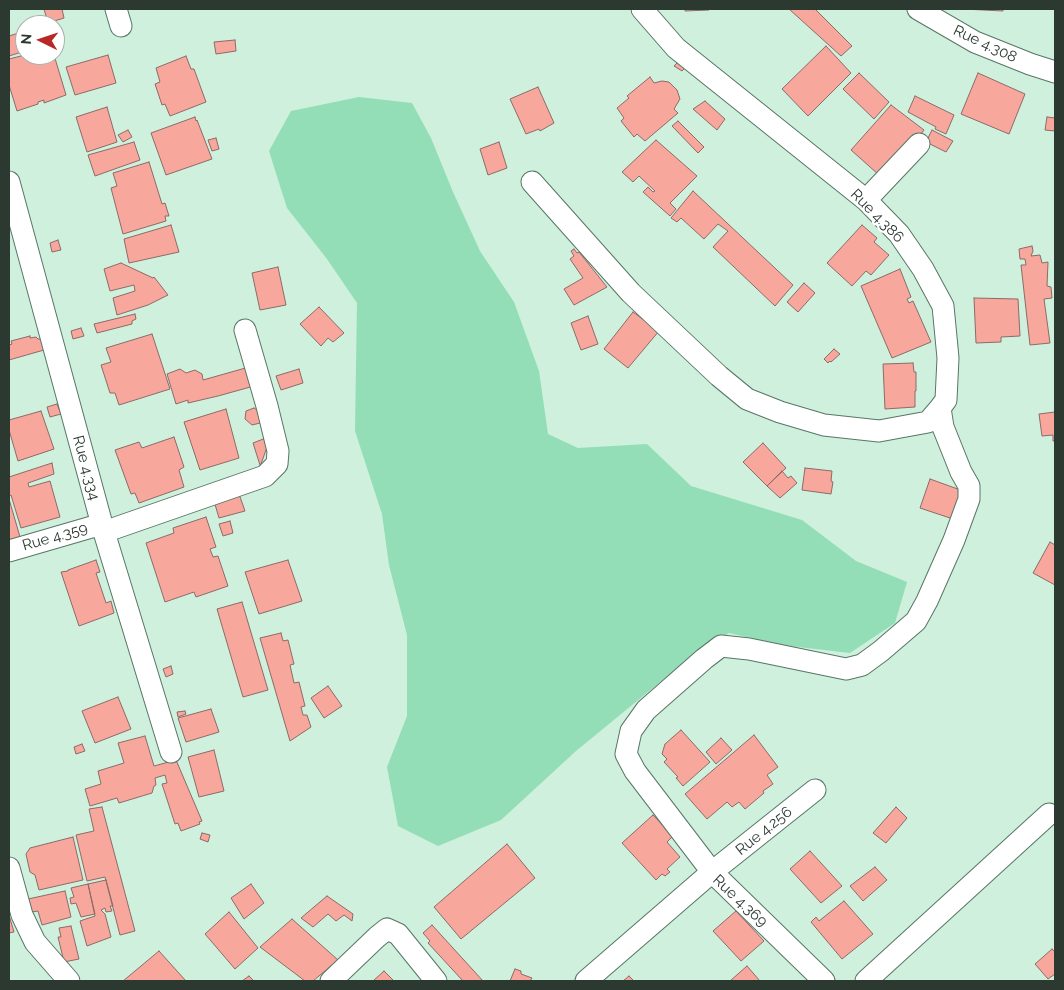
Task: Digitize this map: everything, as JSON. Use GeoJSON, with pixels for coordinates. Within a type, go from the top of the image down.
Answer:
{"type":"FeatureCollection","features":[{"type":"Feature","properties":{"kind":"street","name":"Rue 4.386"},"geometry":{"type":"LineString","coordinates":[[642,9],[676,48],[866,200],[899,234],[923,269],[943,306],[948,358],[946,400],[940,408],[943,427],[961,472],[969,486],[969,499],[928,601],[916,621],[862,665],[846,670],[749,649],[721,646],[646,710],[631,731],[626,754],[635,771],[712,872]]}},
{"type":"Feature","properties":{"kind":"street","name":"Rue 4.308"},"geometry":{"type":"LineString","coordinates":[[918,9],[975,42],[1055,72]]}},
{"type":"Feature","properties":{"kind":"street"},"geometry":{"type":"LineString","coordinates":[[866,200],[918,144]]}},
{"type":"Feature","properties":{"kind":"street","name":"Rue 4.334"},"geometry":{"type":"LineString","coordinates":[[9,182],[103,528],[171,752]]}},
{"type":"Feature","properties":{"kind":"street"},"geometry":{"type":"LineString","coordinates":[[532,182],[631,293],[719,376],[747,398],[780,412],[824,425],[879,431],[928,422],[940,408]]}},
{"type":"Feature","properties":{"kind":"street","name":"Rue 4.359"},"geometry":{"type":"LineString","coordinates":[[9,551],[103,528],[265,476],[277,464],[278,451],[246,330]]}},
{"type":"Feature","properties":{"kind":"street","name":"Rue 4.256"},"geometry":{"type":"LineString","coordinates":[[712,872],[815,790]]}},
{"type":"Feature","properties":{"kind":"street"},"geometry":{"type":"LineString","coordinates":[[866,981],[1049,814]]}},
{"type":"Feature","properties":{"kind":"street"},"geometry":{"type":"LineString","coordinates":[[9,868],[22,915],[35,942],[69,981]]}},
{"type":"Feature","properties":{"kind":"street","name":"Rue 4.369"},"geometry":{"type":"LineString","coordinates":[[586,981],[712,872],[824,981]]}},
{"type":"Feature","properties":{"kind":"street"},"geometry":{"type":"LineString","coordinates":[[331,981],[376,937],[387,929],[398,934],[436,981]]}},
{"type":"Feature","properties":{"kind":"green space"},"geometry":{"type":"Polygon","coordinates":[[[359,97],[412,103],[431,138],[480,251],[514,302],[539,371],[548,434],[578,448],[647,444],[691,486],[802,520],[856,561],[907,582],[895,623],[850,653],[781,645],[729,633],[688,659],[576,751],[501,820],[438,846],[398,826],[387,767],[407,716],[407,635],[389,565],[382,514],[355,431],[357,303],[327,259],[287,208],[269,151],[291,111],[359,97]]]}},
{"type":"Feature","properties":{"kind":"building"},"geometry":{"type":"Polygon","coordinates":[[[44,9],[62,9],[63,15],[46,15],[44,9]]]}},
{"type":"Feature","properties":{"kind":"building"},"geometry":{"type":"Polygon","coordinates":[[[685,9],[709,9],[709,10],[685,11],[685,9]]]}},
{"type":"Feature","properties":{"kind":"building"},"geometry":{"type":"Polygon","coordinates":[[[789,9],[815,9],[852,46],[841,56],[789,9]]]}},
{"type":"Feature","properties":{"kind":"building"},"geometry":{"type":"Polygon","coordinates":[[[963,9],[1003,9],[1003,11],[963,9]]]}},
{"type":"Feature","properties":{"kind":"building"},"geometry":{"type":"Polygon","coordinates":[[[15,34],[15,54],[9,56],[9,36],[15,34]]]}},
{"type":"Feature","properties":{"kind":"building"},"geometry":{"type":"Polygon","coordinates":[[[235,40],[236,51],[216,54],[214,42],[235,40]]]}},
{"type":"Feature","properties":{"kind":"building"},"geometry":{"type":"Polygon","coordinates":[[[826,46],[851,73],[808,116],[782,89],[826,46]]]}},
{"type":"Feature","properties":{"kind":"building"},"geometry":{"type":"Polygon","coordinates":[[[108,55],[116,83],[75,95],[66,67],[108,55]]]}},
{"type":"Feature","properties":{"kind":"building"},"geometry":{"type":"Polygon","coordinates":[[[186,56],[191,69],[194,69],[206,102],[170,116],[165,104],[162,105],[155,84],[160,82],[156,68],[186,56]]]}},
{"type":"Feature","properties":{"kind":"building"},"geometry":{"type":"Polygon","coordinates":[[[15,58],[15,65],[57,65],[66,95],[44,103],[44,100],[17,111],[9,85],[9,59],[15,58]]]}},
{"type":"Feature","properties":{"kind":"building"},"geometry":{"type":"Polygon","coordinates":[[[679,61],[686,67],[682,71],[674,66],[679,61]]]}},
{"type":"Feature","properties":{"kind":"building"},"geometry":{"type":"Polygon","coordinates":[[[859,73],[889,102],[874,119],[843,89],[859,73]]]}},
{"type":"Feature","properties":{"kind":"building"},"geometry":{"type":"Polygon","coordinates":[[[978,73],[1025,94],[1009,134],[961,114],[978,73]]]}},
{"type":"Feature","properties":{"kind":"building"},"geometry":{"type":"Polygon","coordinates":[[[650,77],[654,83],[669,82],[677,90],[680,99],[674,109],[678,113],[645,141],[637,134],[634,137],[621,121],[624,118],[617,108],[629,98],[627,96],[650,77]]]}},
{"type":"Feature","properties":{"kind":"building"},"geometry":{"type":"Polygon","coordinates":[[[538,87],[554,123],[540,131],[539,129],[526,134],[510,99],[538,87]]]}},
{"type":"Feature","properties":{"kind":"building"},"geometry":{"type":"Polygon","coordinates":[[[915,96],[954,115],[946,134],[908,112],[915,96]]]}},
{"type":"Feature","properties":{"kind":"building"},"geometry":{"type":"Polygon","coordinates":[[[705,101],[725,119],[717,130],[693,109],[705,101]]]}},
{"type":"Feature","properties":{"kind":"building"},"geometry":{"type":"Polygon","coordinates":[[[891,105],[924,130],[908,151],[879,175],[851,150],[891,105]]]}},
{"type":"Feature","properties":{"kind":"building"},"geometry":{"type":"Polygon","coordinates":[[[107,107],[117,142],[87,152],[76,117],[107,107]]]}},
{"type":"Feature","properties":{"kind":"building"},"geometry":{"type":"Polygon","coordinates":[[[195,117],[212,159],[166,175],[151,133],[195,117]]]}},
{"type":"Feature","properties":{"kind":"building"},"geometry":{"type":"Polygon","coordinates":[[[1047,117],[1055,118],[1055,131],[1045,130],[1047,117]]]}},
{"type":"Feature","properties":{"kind":"building"},"geometry":{"type":"Polygon","coordinates":[[[678,121],[704,147],[698,153],[672,126],[678,121]]]}},
{"type":"Feature","properties":{"kind":"building"},"geometry":{"type":"Polygon","coordinates":[[[128,130],[132,137],[123,142],[118,135],[128,130]]]}},
{"type":"Feature","properties":{"kind":"building"},"geometry":{"type":"Polygon","coordinates":[[[932,130],[953,141],[946,152],[926,142],[932,130]]]}},
{"type":"Feature","properties":{"kind":"building"},"geometry":{"type":"Polygon","coordinates":[[[216,138],[219,149],[212,151],[208,140],[216,138]]]}},
{"type":"Feature","properties":{"kind":"building"},"geometry":{"type":"Polygon","coordinates":[[[656,140],[697,176],[670,203],[676,209],[670,216],[643,192],[648,187],[653,192],[655,191],[639,176],[633,182],[622,172],[656,140]]]}},
{"type":"Feature","properties":{"kind":"building"},"geometry":{"type":"Polygon","coordinates":[[[134,142],[140,160],[95,176],[88,155],[134,142]]]}},
{"type":"Feature","properties":{"kind":"building"},"geometry":{"type":"Polygon","coordinates":[[[499,142],[507,168],[488,175],[480,149],[499,142]]]}},
{"type":"Feature","properties":{"kind":"building"},"geometry":{"type":"Polygon","coordinates":[[[149,162],[162,204],[165,203],[169,216],[165,216],[166,221],[123,234],[111,188],[117,186],[113,173],[149,162]]]}},
{"type":"Feature","properties":{"kind":"building"},"geometry":{"type":"Polygon","coordinates":[[[693,191],[793,285],[775,306],[713,247],[728,231],[718,224],[704,239],[681,218],[677,222],[671,218],[693,191]]]}},
{"type":"Feature","properties":{"kind":"building"},"geometry":{"type":"Polygon","coordinates":[[[171,225],[179,252],[129,263],[124,239],[171,225]]]}},
{"type":"Feature","properties":{"kind":"building"},"geometry":{"type":"Polygon","coordinates":[[[862,225],[877,238],[874,242],[889,255],[871,275],[866,271],[852,286],[827,263],[862,225]]]}},
{"type":"Feature","properties":{"kind":"building"},"geometry":{"type":"Polygon","coordinates":[[[58,240],[61,250],[52,252],[50,243],[58,240]]]}},
{"type":"Feature","properties":{"kind":"building"},"geometry":{"type":"Polygon","coordinates":[[[1032,246],[1031,256],[1040,255],[1042,263],[1048,262],[1047,286],[1051,287],[1052,298],[1044,299],[1050,343],[1030,345],[1021,265],[1026,265],[1025,259],[1020,259],[1019,249],[1032,246]]]}},
{"type":"Feature","properties":{"kind":"building"},"geometry":{"type":"Polygon","coordinates":[[[574,249],[577,253],[579,252],[607,287],[574,305],[564,289],[583,278],[570,259],[574,256],[571,251],[574,249]]]}},
{"type":"Feature","properties":{"kind":"building"},"geometry":{"type":"Polygon","coordinates":[[[121,263],[154,277],[168,295],[148,305],[117,315],[113,298],[135,291],[134,285],[110,291],[104,269],[121,263]]]}},
{"type":"Feature","properties":{"kind":"building"},"geometry":{"type":"Polygon","coordinates":[[[278,267],[286,305],[260,310],[252,273],[278,267]]]}},
{"type":"Feature","properties":{"kind":"building"},"geometry":{"type":"Polygon","coordinates":[[[900,269],[911,297],[907,299],[909,303],[913,301],[931,342],[892,358],[861,286],[900,269]]]}},
{"type":"Feature","properties":{"kind":"building"},"geometry":{"type":"Polygon","coordinates":[[[804,283],[815,293],[798,312],[787,302],[804,283]]]}},
{"type":"Feature","properties":{"kind":"building"},"geometry":{"type":"Polygon","coordinates":[[[974,298],[1018,299],[1020,336],[1001,337],[1001,342],[976,343],[974,298]]]}},
{"type":"Feature","properties":{"kind":"building"},"geometry":{"type":"Polygon","coordinates":[[[319,307],[344,333],[333,342],[328,338],[321,346],[300,324],[319,307]]]}},
{"type":"Feature","properties":{"kind":"building"},"geometry":{"type":"Polygon","coordinates":[[[633,312],[659,331],[628,368],[604,349],[633,312]]]}},
{"type":"Feature","properties":{"kind":"building"},"geometry":{"type":"Polygon","coordinates":[[[135,314],[136,319],[132,321],[132,324],[97,333],[94,324],[135,314]]]}},
{"type":"Feature","properties":{"kind":"building"},"geometry":{"type":"Polygon","coordinates":[[[588,316],[598,344],[581,350],[571,323],[588,316]]]}},
{"type":"Feature","properties":{"kind":"building"},"geometry":{"type":"Polygon","coordinates":[[[81,328],[84,336],[73,339],[71,331],[81,328]]]}},
{"type":"Feature","properties":{"kind":"building"},"geometry":{"type":"Polygon","coordinates":[[[152,334],[170,389],[119,405],[115,393],[110,393],[101,365],[111,362],[106,348],[152,334]]]}},
{"type":"Feature","properties":{"kind":"building"},"geometry":{"type":"Polygon","coordinates":[[[30,336],[30,338],[36,337],[41,339],[44,350],[9,360],[9,345],[12,344],[11,341],[30,336]]]}},
{"type":"Feature","properties":{"kind":"building"},"geometry":{"type":"Polygon","coordinates":[[[834,349],[840,354],[828,363],[824,359],[834,349]]]}},
{"type":"Feature","properties":{"kind":"building"},"geometry":{"type":"Polygon","coordinates":[[[913,363],[914,372],[916,372],[915,407],[885,409],[883,364],[913,363]]]}},
{"type":"Feature","properties":{"kind":"building"},"geometry":{"type":"Polygon","coordinates":[[[249,367],[254,386],[188,403],[188,400],[176,404],[167,374],[180,369],[186,373],[195,370],[202,374],[203,380],[249,367]]]}},
{"type":"Feature","properties":{"kind":"building"},"geometry":{"type":"Polygon","coordinates":[[[299,369],[303,383],[281,390],[276,376],[299,369]]]}},
{"type":"Feature","properties":{"kind":"building"},"geometry":{"type":"Polygon","coordinates":[[[57,404],[61,414],[50,417],[47,407],[57,404]]]}},
{"type":"Feature","properties":{"kind":"building"},"geometry":{"type":"Polygon","coordinates":[[[254,408],[262,413],[260,423],[252,425],[245,419],[246,411],[254,408]]]}},
{"type":"Feature","properties":{"kind":"building"},"geometry":{"type":"Polygon","coordinates":[[[226,409],[239,458],[200,470],[184,422],[226,409]]]}},
{"type":"Feature","properties":{"kind":"building"},"geometry":{"type":"Polygon","coordinates":[[[41,411],[54,449],[18,461],[9,430],[9,420],[41,411]]]}},
{"type":"Feature","properties":{"kind":"building"},"geometry":{"type":"Polygon","coordinates":[[[1055,412],[1055,441],[1053,441],[1053,435],[1042,436],[1039,414],[1055,412]]]}},
{"type":"Feature","properties":{"kind":"building"},"geometry":{"type":"Polygon","coordinates":[[[271,436],[261,464],[260,465],[253,443],[271,436]]]}},
{"type":"Feature","properties":{"kind":"building"},"geometry":{"type":"Polygon","coordinates":[[[174,437],[184,467],[179,470],[184,487],[139,503],[135,493],[131,494],[115,450],[139,442],[142,448],[174,437]]]}},
{"type":"Feature","properties":{"kind":"building"},"geometry":{"type":"Polygon","coordinates":[[[763,443],[786,468],[767,486],[743,462],[763,443]]]}},
{"type":"Feature","properties":{"kind":"building"},"geometry":{"type":"Polygon","coordinates":[[[52,463],[54,474],[28,483],[29,487],[50,481],[60,517],[21,528],[11,495],[9,496],[9,477],[52,463]]]}},
{"type":"Feature","properties":{"kind":"building"},"geometry":{"type":"Polygon","coordinates":[[[805,468],[832,471],[831,494],[802,490],[805,468]]]}},
{"type":"Feature","properties":{"kind":"building"},"geometry":{"type":"Polygon","coordinates":[[[782,471],[788,478],[791,476],[797,483],[780,498],[767,486],[782,471]]]}},
{"type":"Feature","properties":{"kind":"building"},"geometry":{"type":"Polygon","coordinates":[[[930,479],[966,492],[956,520],[920,508],[930,479]]]}},
{"type":"Feature","properties":{"kind":"building"},"geometry":{"type":"Polygon","coordinates":[[[239,494],[245,511],[219,518],[214,501],[239,494]]]}},
{"type":"Feature","properties":{"kind":"building"},"geometry":{"type":"Polygon","coordinates":[[[9,499],[20,537],[9,540],[9,499]]]}},
{"type":"Feature","properties":{"kind":"building"},"geometry":{"type":"Polygon","coordinates":[[[206,517],[216,547],[210,549],[213,557],[218,556],[228,586],[196,597],[194,592],[165,602],[146,543],[174,533],[173,528],[206,517]]]}},
{"type":"Feature","properties":{"kind":"building"},"geometry":{"type":"Polygon","coordinates":[[[230,521],[233,533],[223,536],[219,524],[230,521]]]}},
{"type":"Feature","properties":{"kind":"building"},"geometry":{"type":"Polygon","coordinates":[[[1050,542],[1055,545],[1055,585],[1033,573],[1050,542]]]}},
{"type":"Feature","properties":{"kind":"building"},"geometry":{"type":"Polygon","coordinates":[[[96,560],[100,572],[96,573],[106,603],[111,601],[114,613],[79,626],[61,572],[96,560]]]}},
{"type":"Feature","properties":{"kind":"building"},"geometry":{"type":"Polygon","coordinates":[[[288,560],[302,601],[259,614],[245,572],[288,560]]]}},
{"type":"Feature","properties":{"kind":"building"},"geometry":{"type":"Polygon","coordinates":[[[242,602],[268,690],[243,697],[217,609],[242,602]]]}},
{"type":"Feature","properties":{"kind":"building"},"geometry":{"type":"Polygon","coordinates":[[[281,633],[283,641],[288,640],[294,664],[290,665],[294,683],[299,682],[305,706],[301,707],[303,715],[307,715],[311,727],[290,741],[260,638],[281,633]]]}},
{"type":"Feature","properties":{"kind":"building"},"geometry":{"type":"Polygon","coordinates":[[[171,666],[173,674],[166,677],[163,669],[171,666]]]}},
{"type":"Feature","properties":{"kind":"building"},"geometry":{"type":"Polygon","coordinates":[[[328,686],[342,706],[324,718],[311,698],[328,686]]]}},
{"type":"Feature","properties":{"kind":"building"},"geometry":{"type":"Polygon","coordinates":[[[118,697],[131,729],[95,743],[82,711],[118,697]]]}},
{"type":"Feature","properties":{"kind":"building"},"geometry":{"type":"Polygon","coordinates":[[[211,709],[219,732],[186,742],[178,718],[211,709]]]}},
{"type":"Feature","properties":{"kind":"building"},"geometry":{"type":"Polygon","coordinates":[[[185,711],[186,714],[178,717],[177,712],[185,711]]]}},
{"type":"Feature","properties":{"kind":"building"},"geometry":{"type":"Polygon","coordinates":[[[681,730],[710,762],[683,786],[676,778],[678,777],[664,762],[667,759],[662,754],[665,744],[681,730]]]}},
{"type":"Feature","properties":{"kind":"building"},"geometry":{"type":"Polygon","coordinates":[[[754,735],[778,767],[767,775],[773,784],[745,809],[739,802],[732,807],[727,802],[707,819],[685,794],[754,735]]]}},
{"type":"Feature","properties":{"kind":"building"},"geometry":{"type":"Polygon","coordinates":[[[145,736],[154,766],[176,760],[202,821],[199,822],[200,824],[181,831],[178,823],[175,824],[162,784],[167,783],[165,775],[155,778],[156,785],[152,793],[119,803],[117,798],[90,806],[85,789],[101,784],[98,771],[124,763],[118,743],[145,736]]]}},
{"type":"Feature","properties":{"kind":"building"},"geometry":{"type":"Polygon","coordinates":[[[721,738],[732,750],[716,764],[706,752],[721,738]]]}},
{"type":"Feature","properties":{"kind":"building"},"geometry":{"type":"Polygon","coordinates":[[[82,744],[85,751],[76,754],[74,747],[82,744]]]}},
{"type":"Feature","properties":{"kind":"building"},"geometry":{"type":"Polygon","coordinates":[[[214,750],[224,791],[199,797],[188,757],[214,750]]]}},
{"type":"Feature","properties":{"kind":"building"},"geometry":{"type":"Polygon","coordinates":[[[102,807],[135,931],[120,935],[105,877],[87,881],[76,835],[94,831],[89,809],[102,807]]]}},
{"type":"Feature","properties":{"kind":"building"},"geometry":{"type":"Polygon","coordinates":[[[896,807],[907,818],[886,843],[873,833],[896,807]]]}},
{"type":"Feature","properties":{"kind":"building"},"geometry":{"type":"Polygon","coordinates":[[[653,815],[673,836],[667,842],[680,857],[667,869],[670,872],[665,876],[662,874],[656,880],[622,843],[653,815]]]}},
{"type":"Feature","properties":{"kind":"building"},"geometry":{"type":"Polygon","coordinates":[[[202,833],[210,835],[208,842],[200,839],[202,833]]]}},
{"type":"Feature","properties":{"kind":"building"},"geometry":{"type":"Polygon","coordinates":[[[73,837],[83,880],[39,890],[35,875],[30,872],[26,854],[30,848],[73,837]]]}},
{"type":"Feature","properties":{"kind":"building"},"geometry":{"type":"Polygon","coordinates":[[[507,844],[535,878],[461,939],[434,907],[507,844]]]}},
{"type":"Feature","properties":{"kind":"building"},"geometry":{"type":"Polygon","coordinates":[[[810,851],[842,886],[821,903],[790,869],[810,851]]]}},
{"type":"Feature","properties":{"kind":"building"},"geometry":{"type":"Polygon","coordinates":[[[875,867],[887,880],[863,901],[850,886],[875,867]]]}},
{"type":"Feature","properties":{"kind":"building"},"geometry":{"type":"Polygon","coordinates":[[[106,880],[113,906],[110,906],[112,911],[106,912],[105,908],[101,910],[105,914],[111,937],[87,946],[80,921],[95,916],[88,884],[106,880]]]}},
{"type":"Feature","properties":{"kind":"building"},"geometry":{"type":"Polygon","coordinates":[[[88,884],[95,914],[81,917],[76,903],[71,904],[70,898],[74,897],[71,888],[88,884]]]}},
{"type":"Feature","properties":{"kind":"building"},"geometry":{"type":"Polygon","coordinates":[[[251,884],[264,903],[244,919],[231,898],[251,884]]]}},
{"type":"Feature","properties":{"kind":"building"},"geometry":{"type":"Polygon","coordinates":[[[65,891],[71,917],[42,925],[38,911],[32,912],[28,899],[65,891]]]}},
{"type":"Feature","properties":{"kind":"building"},"geometry":{"type":"Polygon","coordinates":[[[327,896],[353,914],[352,921],[344,915],[336,921],[328,914],[313,927],[301,918],[327,896]]]}},
{"type":"Feature","properties":{"kind":"building"},"geometry":{"type":"Polygon","coordinates":[[[844,901],[873,934],[842,959],[811,922],[816,917],[819,921],[844,901]]]}},
{"type":"Feature","properties":{"kind":"building"},"geometry":{"type":"Polygon","coordinates":[[[736,911],[764,941],[741,961],[713,931],[736,911]]]}},
{"type":"Feature","properties":{"kind":"building"},"geometry":{"type":"Polygon","coordinates":[[[229,912],[258,948],[235,969],[205,934],[229,912]]]}},
{"type":"Feature","properties":{"kind":"building"},"geometry":{"type":"Polygon","coordinates":[[[9,915],[14,932],[9,933],[9,915]]]}},
{"type":"Feature","properties":{"kind":"building"},"geometry":{"type":"Polygon","coordinates":[[[292,919],[338,960],[313,981],[305,981],[260,947],[292,919]]]}},
{"type":"Feature","properties":{"kind":"building"},"geometry":{"type":"Polygon","coordinates":[[[432,925],[483,981],[463,981],[428,943],[430,941],[423,933],[432,925]]]}},
{"type":"Feature","properties":{"kind":"building"},"geometry":{"type":"Polygon","coordinates":[[[71,926],[79,959],[64,962],[58,937],[61,937],[59,928],[71,926]]]}},
{"type":"Feature","properties":{"kind":"building"},"geometry":{"type":"Polygon","coordinates":[[[1052,949],[1055,952],[1055,974],[1048,979],[1035,964],[1052,949]]]}},
{"type":"Feature","properties":{"kind":"building"},"geometry":{"type":"Polygon","coordinates":[[[159,951],[186,981],[123,981],[159,951]]]}},
{"type":"Feature","properties":{"kind":"building"},"geometry":{"type":"Polygon","coordinates":[[[747,966],[760,981],[730,981],[747,966]]]}},
{"type":"Feature","properties":{"kind":"building"},"geometry":{"type":"Polygon","coordinates":[[[515,969],[521,971],[521,974],[532,978],[530,981],[510,981],[515,969]]]}},
{"type":"Feature","properties":{"kind":"building"},"geometry":{"type":"Polygon","coordinates":[[[384,971],[394,981],[373,981],[384,971]]]}},
{"type":"Feature","properties":{"kind":"building"},"geometry":{"type":"Polygon","coordinates":[[[249,976],[254,981],[242,981],[249,976]]]}},
{"type":"Feature","properties":{"kind":"building"},"geometry":{"type":"Polygon","coordinates":[[[629,976],[634,981],[623,981],[629,976]]]}}]}
